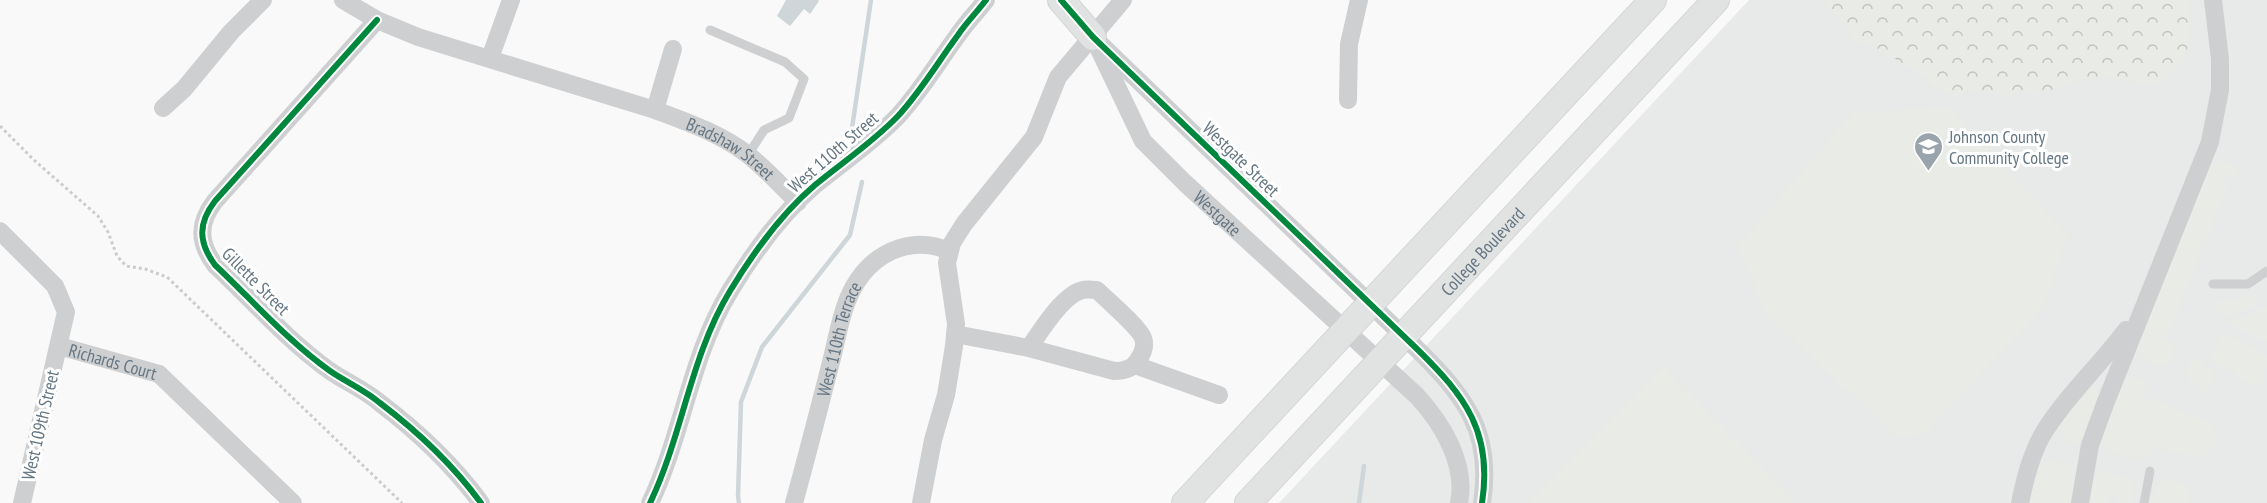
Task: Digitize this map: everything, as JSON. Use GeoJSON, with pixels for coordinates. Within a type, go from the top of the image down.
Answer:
{"type":"FeatureCollection","features":[{"type":"Feature","properties":{"kind":"main road","name":"Westgate Street"},"geometry":{"type":"LineString","coordinates":[[1061,0],[1094,37]]}},
{"type":"Feature","properties":{"kind":"main road"},"geometry":{"type":"LineString","coordinates":[[1185,503],[1653,0]]}},
{"type":"Feature","properties":{"kind":"main road","name":"College Boulevard"},"geometry":{"type":"LineString","coordinates":[[1248,503],[1716,0]]}},
{"type":"Feature","properties":{"kind":"street"},"geometry":{"type":"LineString","coordinates":[[164,108],[184,89],[231,32],[263,0]]}},
{"type":"Feature","properties":{"kind":"street","name":"Bradshaw Street"},"geometry":{"type":"LineString","coordinates":[[343,0],[377,20],[426,40],[655,110],[714,134],[748,154],[798,202]]}},
{"type":"Feature","properties":{"kind":"street"},"geometry":{"type":"LineString","coordinates":[[490,58],[511,0]]}},
{"type":"Feature","properties":{"kind":"street","name":"West 110th Street"},"geometry":{"type":"LineString","coordinates":[[650,503],[664,474],[692,375],[710,330],[729,292],[754,254],[813,186],[866,146],[898,116],[986,0]]}},
{"type":"Feature","properties":{"kind":"street"},"geometry":{"type":"LineString","coordinates":[[921,503],[933,440],[946,394],[955,334],[954,307],[947,262],[949,251],[964,224],[1034,137],[1058,77],[1123,0]]}},
{"type":"Feature","properties":{"kind":"street"},"geometry":{"type":"LineString","coordinates":[[1348,100],[1350,44],[1354,14],[1359,0]]}},
{"type":"Feature","properties":{"kind":"street"},"geometry":{"type":"LineString","coordinates":[[2080,503],[2090,445],[2143,307],[2207,152],[2220,90],[2220,59],[2214,0]]}},
{"type":"Feature","properties":{"kind":"street","name":"Gillette Street"},"geometry":{"type":"LineString","coordinates":[[377,20],[215,201],[206,212],[201,233],[207,253],[215,265],[306,352],[330,371],[379,402],[424,440],[465,482],[480,503]]}},
{"type":"Feature","properties":{"kind":"street","name":"Westgate Street"},"geometry":{"type":"LineString","coordinates":[[1094,37],[1443,374],[1458,392],[1479,436],[1484,460],[1485,485],[1482,503]]}},
{"type":"Feature","properties":{"kind":"street","name":"Westgate"},"geometry":{"type":"LineString","coordinates":[[1094,37],[1143,141],[1185,183],[1432,412],[1452,449],[1458,472],[1459,503]]}},
{"type":"Feature","properties":{"kind":"street"},"geometry":{"type":"LineString","coordinates":[[655,110],[673,49]]}},
{"type":"Feature","properties":{"kind":"street","name":"Richards Court"},"geometry":{"type":"LineString","coordinates":[[0,231],[55,286],[66,312],[59,346],[159,374],[293,503]]}},
{"type":"Feature","properties":{"kind":"street","name":"West 110th Terrace"},"geometry":{"type":"LineString","coordinates":[[794,503],[845,309],[859,277],[894,249],[924,244],[949,251]]}},
{"type":"Feature","properties":{"kind":"street"},"geometry":{"type":"LineString","coordinates":[[955,334],[1029,348],[1114,371],[1125,370],[1135,365],[1144,351],[1143,338],[1097,290],[1083,290],[1073,294],[1044,325],[1029,348]]}},
{"type":"Feature","properties":{"kind":"street"},"geometry":{"type":"LineString","coordinates":[[2020,503],[2026,475],[2044,433],[2070,397],[2110,352],[2143,307]]}},
{"type":"Feature","properties":{"kind":"street","name":"West 109th Street"},"geometry":{"type":"LineString","coordinates":[[22,503],[59,346]]}},
{"type":"Feature","properties":{"kind":"street"},"geometry":{"type":"LineString","coordinates":[[1135,365],[1219,395]]}},
{"type":"Feature","properties":{"kind":"lane"},"geometry":{"type":"LineString","coordinates":[[710,30],[785,62],[804,80],[789,118],[764,130],[748,154]]}},
{"type":"Feature","properties":{"kind":"lane"},"geometry":{"type":"LineString","coordinates":[[2213,284],[2248,284],[2267,271]]}},
{"type":"Feature","properties":{"kind":"lane"},"geometry":{"type":"LineString","coordinates":[[2144,503],[2150,471]]}},
{"type":"Feature","properties":{"kind":"path"},"geometry":{"type":"LineString","coordinates":[[0,126],[35,161],[98,216],[108,232],[117,256],[126,266],[145,269],[167,277],[402,503]]}},
{"type":"Feature","properties":{"kind":"shaded area"},"geometry":{"type":"Polygon","coordinates":[[[786,0],[819,1],[810,14],[804,9],[790,26],[777,16],[786,0]]]}},
{"type":"Feature","properties":{"kind":"shaded area","name":"Johnson County Community College"},"geometry":{"type":"Polygon","coordinates":[[[1749,0],[2267,0],[2267,503],[1279,503],[1749,0]]]}},
{"type":"Feature","properties":{"kind":"green space"},"geometry":{"type":"Polygon","coordinates":[[[1823,0],[2189,0],[2189,36],[2186,57],[2172,74],[2159,84],[2149,86],[2122,79],[2086,78],[2036,95],[2024,90],[2009,96],[1969,90],[1956,96],[1932,87],[1925,77],[1879,49],[1856,41],[1823,0]]]}},
{"type":"Feature","properties":{"kind":"green space"},"geometry":{"type":"Polygon","coordinates":[[[1950,108],[2068,235],[2045,305],[1925,434],[1896,436],[1766,314],[1738,246],[1853,112],[1950,108]]]}},
{"type":"Feature","properties":{"kind":"green space"},"geometry":{"type":"Polygon","coordinates":[[[2220,160],[2237,165],[2240,173],[2236,176],[2225,176],[2224,180],[2227,181],[2225,193],[2204,245],[2201,244],[2199,248],[2202,249],[2168,335],[2165,334],[2163,338],[2174,343],[2172,356],[2165,364],[2153,364],[2137,348],[2210,165],[2220,160]]]}},
{"type":"Feature","properties":{"kind":"green space"},"geometry":{"type":"Polygon","coordinates":[[[2250,295],[2258,304],[2241,312],[2222,314],[2213,307],[2218,301],[2237,300],[2250,295]]]}},
{"type":"Feature","properties":{"kind":"green space"},"geometry":{"type":"Polygon","coordinates":[[[2267,305],[2267,343],[2227,322],[2246,317],[2267,305]]]}},
{"type":"Feature","properties":{"kind":"green space"},"geometry":{"type":"Polygon","coordinates":[[[2222,333],[2243,341],[2267,357],[2267,366],[2261,372],[2266,377],[2254,388],[2235,373],[2210,363],[2222,333]]]}},
{"type":"Feature","properties":{"kind":"green space"},"geometry":{"type":"Polygon","coordinates":[[[2191,357],[2204,361],[2202,367],[2215,372],[2206,393],[2191,383],[2189,379],[2188,370],[2191,357]]]}},
{"type":"Feature","properties":{"kind":"green space"},"geometry":{"type":"Polygon","coordinates":[[[1663,368],[1797,503],[1528,503],[1663,368]]]}},
{"type":"Feature","properties":{"kind":"green space"},"geometry":{"type":"Polygon","coordinates":[[[2133,376],[2150,385],[2141,390],[2140,395],[2208,422],[2216,433],[2213,449],[2208,453],[2195,456],[2152,447],[2151,452],[2139,459],[2117,455],[2104,447],[2101,442],[2122,380],[2133,376]]]}},
{"type":"Feature","properties":{"kind":"green space"},"geometry":{"type":"Polygon","coordinates":[[[2089,387],[2097,388],[2099,395],[2083,441],[2072,444],[2064,437],[2061,430],[2062,422],[2070,407],[2089,387]]]}},
{"type":"Feature","properties":{"kind":"green space"},"geometry":{"type":"Polygon","coordinates":[[[2049,461],[2068,463],[2075,470],[2071,503],[2026,503],[2036,468],[2049,461]]]}},
{"type":"Feature","properties":{"kind":"green space"},"geometry":{"type":"Polygon","coordinates":[[[2102,472],[2131,479],[2134,485],[2131,503],[2118,503],[2117,495],[2108,495],[2107,503],[2085,503],[2092,476],[2102,472]]]}},
{"type":"Feature","properties":{"kind":"green space"},"geometry":{"type":"Polygon","coordinates":[[[2163,478],[2183,483],[2189,493],[2189,503],[2152,503],[2156,486],[2163,478]]]}},
{"type":"Feature","properties":{"kind":"waterway"},"geometry":{"type":"LineString","coordinates":[[852,128],[871,0]]}},
{"type":"Feature","properties":{"kind":"waterway"},"geometry":{"type":"LineString","coordinates":[[739,503],[741,402],[762,347],[850,235],[862,182]]}},
{"type":"Feature","properties":{"kind":"waterway"},"geometry":{"type":"LineString","coordinates":[[1359,503],[1364,466]]}},
{"type":"Feature","properties":{"kind":"cycle path"},"geometry":{"type":"LineString","coordinates":[[650,503],[671,450],[705,342],[716,316],[748,262],[779,221],[803,196],[898,116],[986,0]]}},
{"type":"Feature","properties":{"kind":"cycle path"},"geometry":{"type":"LineString","coordinates":[[1061,0],[1093,37],[1417,349],[1449,383],[1472,417],[1479,435],[1484,478],[1482,503]]}},
{"type":"Feature","properties":{"kind":"cycle path"},"geometry":{"type":"LineString","coordinates":[[377,20],[215,201],[205,217],[203,240],[209,257],[215,265],[285,334],[330,371],[368,394],[407,425],[434,449],[481,503]]}},
{"type":"Feature","properties":{"kind":"place","name":"Johnson County Community College"},"geometry":{"type":"Point","coordinates":[1928,172]}}]}
